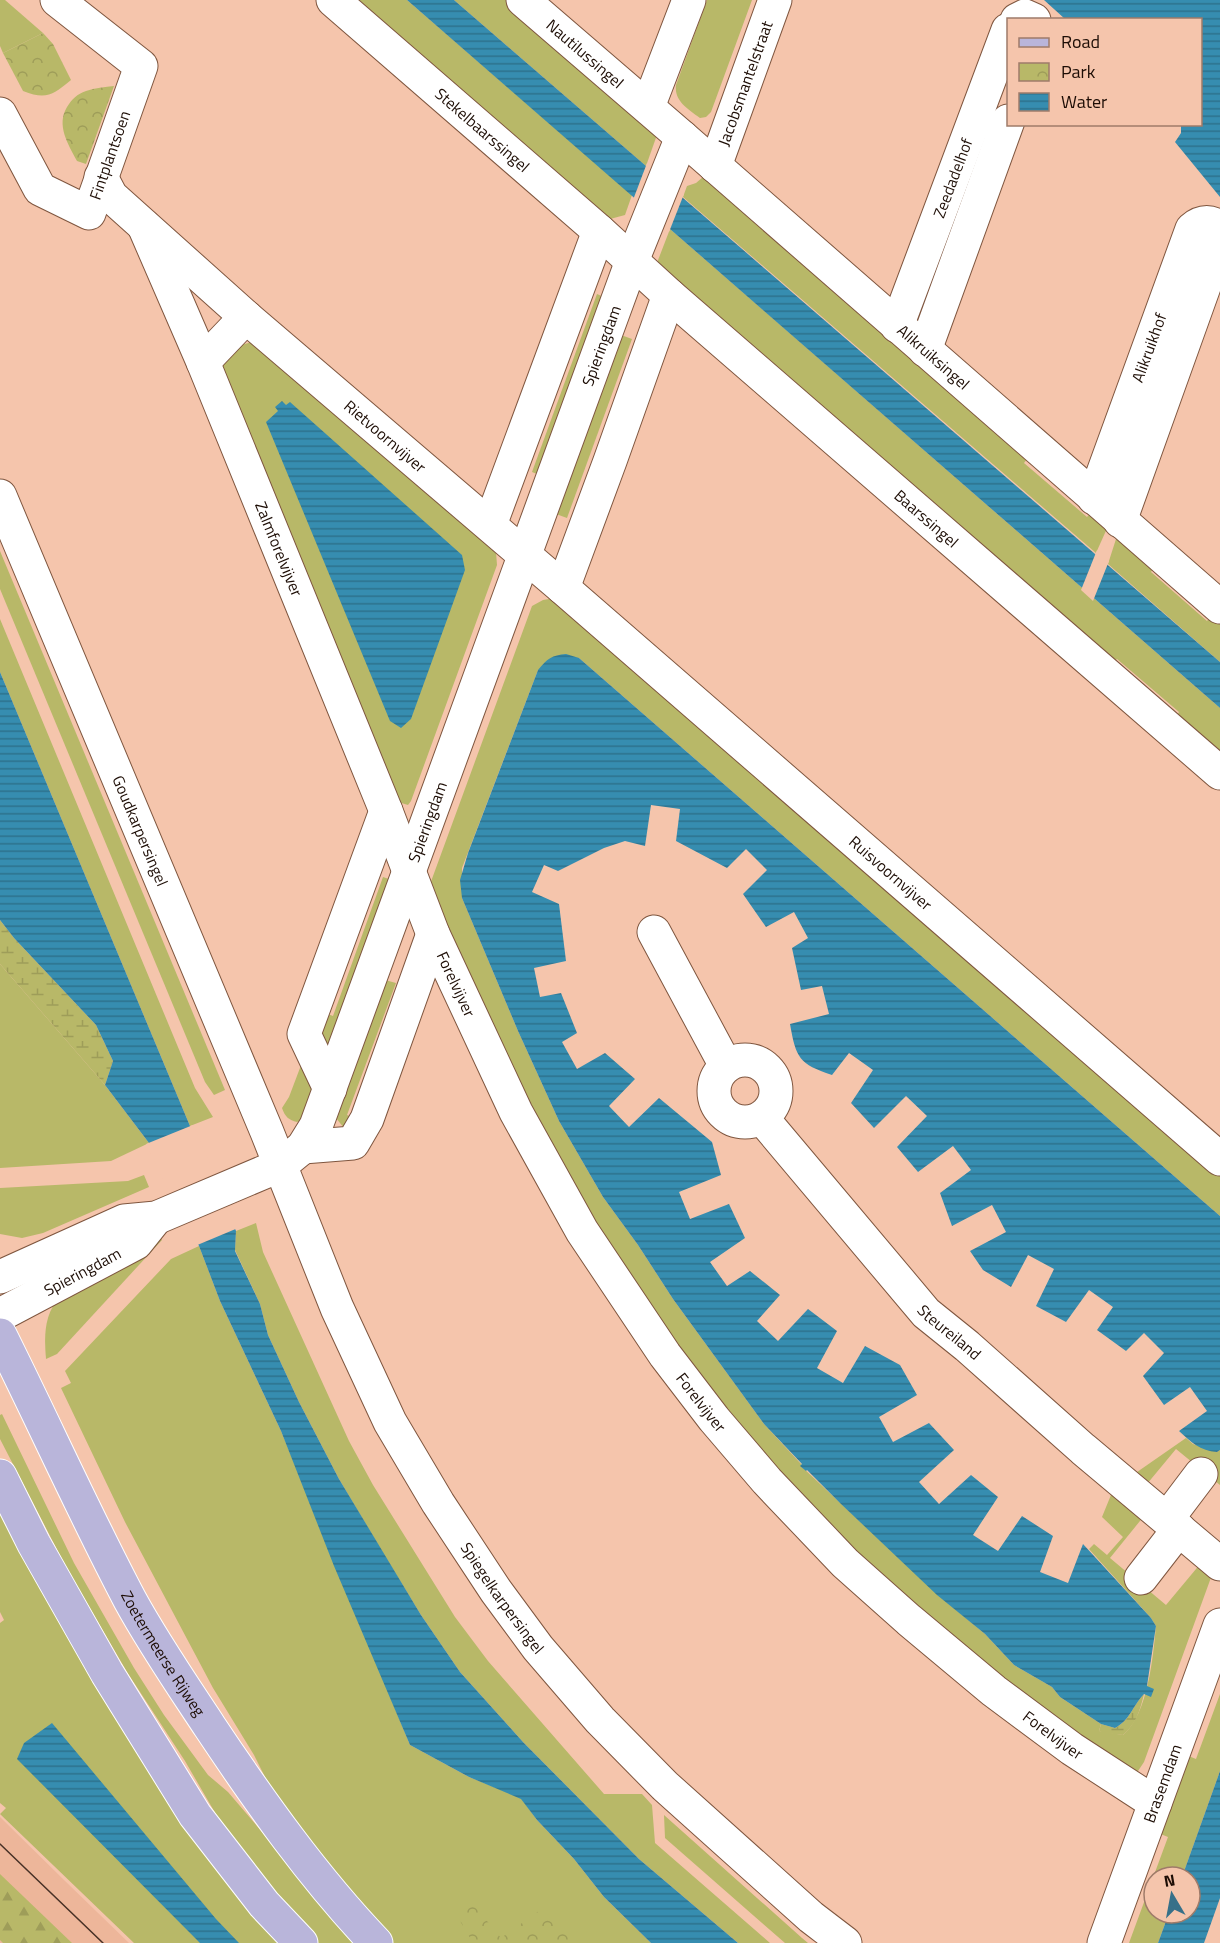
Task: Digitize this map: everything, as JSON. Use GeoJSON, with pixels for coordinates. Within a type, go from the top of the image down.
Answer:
{"type":"FeatureCollection","features":[{"type":"Feature","properties":{"kind":"main road","name":"Zoetermeerse Rijweg"},"geometry":{"type":"LineString","coordinates":[[0,1335],[81,1504],[143,1622],[247,1782],[342,1907],[376,1943]]}},
{"type":"Feature","properties":{"kind":"main road"},"geometry":{"type":"LineString","coordinates":[[0,1476],[34,1544],[101,1663],[195,1815],[264,1904],[301,1943]]}},
{"type":"Feature","properties":{"kind":"street","name":"Fintplantsoen"},"geometry":{"type":"LineString","coordinates":[[0,114],[40,189],[89,213],[141,66],[57,0]]}},
{"type":"Feature","properties":{"kind":"street","name":"Stekelbaarssingel"},"geometry":{"type":"LineString","coordinates":[[333,0],[599,231],[638,248]]}},
{"type":"Feature","properties":{"kind":"street","name":"Nautilussingel"},"geometry":{"type":"LineString","coordinates":[[523,0],[648,107]]}},
{"type":"Feature","properties":{"kind":"street"},"geometry":{"type":"LineString","coordinates":[[648,107],[689,0]]}},
{"type":"Feature","properties":{"kind":"street","name":"Jacobsmantelstraat"},"geometry":{"type":"LineString","coordinates":[[715,166],[775,0]]}},
{"type":"Feature","properties":{"kind":"street","name":"Zeedadelhof"},"geometry":{"type":"LineString","coordinates":[[897,326],[1007,33]]}},
{"type":"Feature","properties":{"kind":"street","name":"Alikruiksingel"},"geometry":{"type":"LineString","coordinates":[[648,107],[678,147],[715,166],[1220,607]]}},
{"type":"Feature","properties":{"kind":"street","name":"Zeedadelhof"},"geometry":{"type":"LineString","coordinates":[[925,350],[1007,124]]}},
{"type":"Feature","properties":{"kind":"street","name":"Spieringdam"},"geometry":{"type":"LineString","coordinates":[[292,1156],[316,1126],[524,555],[678,147]]}},
{"type":"Feature","properties":{"kind":"street","name":"Rietvoornvijver"},"geometry":{"type":"LineString","coordinates":[[101,177],[111,196],[246,317],[524,555]]}},
{"type":"Feature","properties":{"kind":"street","name":"Alikruikhof"},"geometry":{"type":"LineString","coordinates":[[1094,498],[1192,229],[1197,225],[1210,222],[1220,231]]}},
{"type":"Feature","properties":{"kind":"street","name":"Zalmforelvijver"},"geometry":{"type":"LineString","coordinates":[[144,225],[203,362],[410,872]]}},
{"type":"Feature","properties":{"kind":"street"},"geometry":{"type":"LineString","coordinates":[[490,525],[599,231]]}},
{"type":"Feature","properties":{"kind":"street","name":"Alikruikhof"},"geometry":{"type":"LineString","coordinates":[[1120,521],[1220,242]]}},
{"type":"Feature","properties":{"kind":"street","name":"Baarssingel"},"geometry":{"type":"LineString","coordinates":[[638,248],[669,295],[1220,773]]}},
{"type":"Feature","properties":{"kind":"street"},"geometry":{"type":"LineString","coordinates":[[524,555],[563,588],[669,295]]}},
{"type":"Feature","properties":{"kind":"street"},"geometry":{"type":"LineString","coordinates":[[203,362],[246,317]]}},
{"type":"Feature","properties":{"kind":"street","name":"Goudkarpersingel"},"geometry":{"type":"LineString","coordinates":[[0,496],[292,1156]]}},
{"type":"Feature","properties":{"kind":"street","name":"Ruisvoornvijver"},"geometry":{"type":"LineString","coordinates":[[563,588],[1220,1159]]}},
{"type":"Feature","properties":{"kind":"street"},"geometry":{"type":"LineString","coordinates":[[330,1089],[304,1034],[386,811]]}},
{"type":"Feature","properties":{"kind":"street","name":"Forelvijver"},"geometry":{"type":"LineString","coordinates":[[410,872],[433,934],[516,1112],[582,1232],[665,1355],[714,1419],[767,1481],[837,1555],[909,1620],[994,1691],[1063,1743],[1155,1803]]}},
{"type":"Feature","properties":{"kind":"street"},"geometry":{"type":"LineString","coordinates":[[654,932],[726,1066]]}},
{"type":"Feature","properties":{"kind":"street","name":"Spieringdam"},"geometry":{"type":"LineString","coordinates":[[0,1277],[124,1221],[163,1215],[240,1182],[292,1156],[353,1143],[367,1119],[433,934]]}},
{"type":"Feature","properties":{"kind":"street"},"geometry":{"type":"LineString","coordinates":[[735,1061],[755,1061],[771,1073],[777,1093],[769,1111],[762,1118],[752,1122],[741,1122],[731,1120],[722,1113],[713,1094],[718,1073],[726,1066],[735,1061]]}},
{"type":"Feature","properties":{"kind":"street","name":"Steureiland"},"geometry":{"type":"LineString","coordinates":[[762,1118],[926,1313],[1220,1564]]}},
{"type":"Feature","properties":{"kind":"street","name":"Spiegelkarpersingel"},"geometry":{"type":"LineString","coordinates":[[292,1156],[337,1308],[390,1422],[438,1503],[517,1620],[538,1648],[600,1719],[665,1786],[811,1917],[845,1943]]}},
{"type":"Feature","properties":{"kind":"street","name":"Spieringdam"},"geometry":{"type":"LineString","coordinates":[[0,1315],[136,1243],[163,1215]]}},
{"type":"Feature","properties":{"kind":"street"},"geometry":{"type":"LineString","coordinates":[[1141,1578],[1201,1474]]}},
{"type":"Feature","properties":{"kind":"street","name":"Brasemdam"},"geometry":{"type":"LineString","coordinates":[[1104,1943],[1220,1625]]}},
{"type":"Feature","properties":{"kind":"shaded area"},"geometry":{"type":"Polygon","coordinates":[[[0,1817],[65,1881],[129,1943],[0,1943],[0,1817]]]}},
{"type":"Feature","properties":{"kind":"green space"},"geometry":{"type":"Polygon","coordinates":[[[0,0],[5,0],[43,33],[3,53],[0,46],[0,0]]]}},
{"type":"Feature","properties":{"kind":"green space"},"geometry":{"type":"Polygon","coordinates":[[[345,0],[407,0],[632,195],[625,215],[599,222],[345,0]]]}},
{"type":"Feature","properties":{"kind":"green space"},"geometry":{"type":"Polygon","coordinates":[[[454,0],[507,0],[658,132],[646,166],[454,0]]]}},
{"type":"Feature","properties":{"kind":"green space"},"geometry":{"type":"Polygon","coordinates":[[[707,0],[752,0],[711,112],[706,117],[700,118],[677,96],[676,85],[707,0]]]}},
{"type":"Feature","properties":{"kind":"green space"},"geometry":{"type":"Polygon","coordinates":[[[43,33],[53,44],[71,80],[49,95],[23,91],[3,53],[43,33]]]}},
{"type":"Feature","properties":{"kind":"green space"},"geometry":{"type":"Polygon","coordinates":[[[114,86],[86,164],[77,161],[63,128],[67,107],[75,97],[83,92],[114,86]]]}},
{"type":"Feature","properties":{"kind":"green space"},"geometry":{"type":"Polygon","coordinates":[[[703,177],[1030,455],[1024,463],[1087,517],[1093,510],[1109,524],[1096,553],[683,197],[687,186],[703,177]]]}},
{"type":"Feature","properties":{"kind":"green space"},"geometry":{"type":"Polygon","coordinates":[[[670,229],[1220,708],[1220,760],[1174,720],[1179,712],[1117,659],[1110,665],[1046,601],[987,549],[655,268],[670,229]]]}},
{"type":"Feature","properties":{"kind":"green space"},"geometry":{"type":"Polygon","coordinates":[[[597,294],[606,298],[542,476],[532,472],[597,294]]]}},
{"type":"Feature","properties":{"kind":"green space"},"geometry":{"type":"Polygon","coordinates":[[[621,335],[632,339],[567,518],[556,514],[621,335]]]}},
{"type":"Feature","properties":{"kind":"green space"},"geometry":{"type":"Polygon","coordinates":[[[258,341],[496,542],[491,549],[496,552],[497,565],[408,805],[398,802],[219,375],[232,351],[237,347],[258,341]]]}},
{"type":"Feature","properties":{"kind":"green space"},"geometry":{"type":"Polygon","coordinates":[[[1121,532],[1156,564],[1151,572],[1207,621],[1213,614],[1220,620],[1220,662],[1108,564],[1116,539],[1121,532]]]}},
{"type":"Feature","properties":{"kind":"green space"},"geometry":{"type":"Polygon","coordinates":[[[0,551],[225,1090],[214,1095],[205,1082],[0,589],[0,551]]]}},
{"type":"Feature","properties":{"kind":"green space"},"geometry":{"type":"Polygon","coordinates":[[[555,598],[1220,1172],[1220,1216],[579,658],[538,670],[462,868],[462,898],[559,1121],[603,1197],[673,1299],[764,1424],[801,1466],[937,1594],[985,1634],[1014,1665],[1052,1687],[1060,1697],[1101,1724],[1099,1731],[1123,1735],[1131,1726],[1144,1699],[1148,1684],[1156,1626],[1089,1549],[1094,1544],[1107,1555],[1123,1537],[1102,1517],[1113,1490],[1144,1516],[1110,1558],[1166,1605],[1201,1563],[1213,1572],[1144,1762],[1138,1771],[1128,1773],[916,1617],[723,1415],[557,1173],[429,887],[532,606],[543,600],[555,598]]]}},
{"type":"Feature","properties":{"kind":"green space"},"geometry":{"type":"Polygon","coordinates":[[[0,619],[195,1088],[213,1117],[190,1126],[0,672],[0,619]]]}},
{"type":"Feature","properties":{"kind":"green space"},"geometry":{"type":"Polygon","coordinates":[[[383,877],[392,880],[329,1056],[314,1029],[320,1011],[333,1016],[383,877]]]}},
{"type":"Feature","properties":{"kind":"green space"},"geometry":{"type":"Polygon","coordinates":[[[0,920],[14,938],[96,1025],[113,1061],[105,1085],[0,964],[0,920]]]}},
{"type":"Feature","properties":{"kind":"green space"},"geometry":{"type":"Polygon","coordinates":[[[0,964],[105,1085],[149,1143],[111,1161],[0,1168],[0,964]]]}},
{"type":"Feature","properties":{"kind":"green space"},"geometry":{"type":"Polygon","coordinates":[[[385,980],[396,983],[347,1115],[359,1120],[344,1128],[336,1118],[385,980]]]}},
{"type":"Feature","properties":{"kind":"green space"},"geometry":{"type":"Polygon","coordinates":[[[303,1060],[315,1089],[305,1118],[297,1122],[288,1118],[282,1108],[289,1097],[303,1060]]]}},
{"type":"Feature","properties":{"kind":"green space"},"geometry":{"type":"Polygon","coordinates":[[[144,1175],[149,1187],[43,1233],[22,1238],[0,1234],[0,1188],[128,1181],[144,1175]]]}},
{"type":"Feature","properties":{"kind":"green space"},"geometry":{"type":"Polygon","coordinates":[[[256,1223],[263,1252],[349,1441],[373,1485],[455,1617],[488,1661],[604,1794],[642,1794],[652,1805],[655,1843],[770,1943],[738,1943],[639,1859],[523,1742],[460,1672],[421,1615],[339,1479],[299,1402],[268,1335],[260,1304],[235,1250],[236,1231],[256,1223]]]}},
{"type":"Feature","properties":{"kind":"green space"},"geometry":{"type":"Polygon","coordinates":[[[160,1236],[162,1240],[57,1354],[46,1359],[46,1326],[51,1310],[60,1296],[160,1236]]]}},
{"type":"Feature","properties":{"kind":"green space"},"geometry":{"type":"Polygon","coordinates":[[[199,1246],[220,1301],[281,1431],[410,1745],[469,1777],[521,1798],[537,1820],[574,1859],[604,1897],[651,1943],[387,1943],[288,1817],[213,1688],[125,1522],[61,1388],[71,1383],[65,1371],[171,1259],[199,1246]]]}},
{"type":"Feature","properties":{"kind":"green space"},"geometry":{"type":"Polygon","coordinates":[[[2,1414],[74,1563],[134,1668],[164,1715],[208,1775],[228,1792],[357,1943],[310,1943],[239,1854],[185,1761],[127,1672],[66,1567],[0,1439],[0,1415],[2,1414]]]}},
{"type":"Feature","properties":{"kind":"green space"},"geometry":{"type":"Polygon","coordinates":[[[1186,1438],[1193,1444],[1217,1452],[1220,1450],[1220,1485],[1176,1449],[1142,1490],[1127,1479],[1186,1438]]]}},
{"type":"Feature","properties":{"kind":"green space"},"geometry":{"type":"Polygon","coordinates":[[[0,1512],[79,1656],[280,1943],[134,1943],[0,1814],[6,1808],[0,1803],[0,1623],[4,1620],[0,1612],[0,1512]]]}},
{"type":"Feature","properties":{"kind":"green space"},"geometry":{"type":"Polygon","coordinates":[[[1144,1694],[1137,1717],[1123,1735],[1099,1731],[1101,1724],[1115,1728],[1120,1725],[1144,1694]]]}},
{"type":"Feature","properties":{"kind":"green space"},"geometry":{"type":"Polygon","coordinates":[[[1220,1694],[1220,1771],[1186,1865],[1158,1865],[1168,1837],[1158,1833],[1186,1755],[1196,1759],[1220,1694]]]}},
{"type":"Feature","properties":{"kind":"green space"},"geometry":{"type":"Polygon","coordinates":[[[664,1815],[808,1943],[785,1943],[665,1838],[664,1815]]]}},
{"type":"Feature","properties":{"kind":"green space"},"geometry":{"type":"Polygon","coordinates":[[[0,1874],[72,1943],[3,1943],[0,1940],[0,1874]]]}},
{"type":"Feature","properties":{"kind":"green space"},"geometry":{"type":"Polygon","coordinates":[[[473,1904],[501,1938],[543,1908],[581,1943],[473,1943],[456,1914],[473,1904]]]}},
{"type":"Feature","properties":{"kind":"green space"},"geometry":{"type":"Polygon","coordinates":[[[1142,1908],[1142,1925],[1165,1925],[1158,1943],[1129,1943],[1142,1908]]]}},
{"type":"Feature","properties":{"kind":"water"},"geometry":{"type":"Polygon","coordinates":[[[407,0],[454,0],[1220,662],[1220,708],[407,0]]]}},
{"type":"Feature","properties":{"kind":"water"},"geometry":{"type":"Polygon","coordinates":[[[1044,0],[1220,0],[1220,197],[1175,142],[1181,133],[1181,126],[1202,126],[1202,18],[1064,18],[1044,0]]]}},
{"type":"Feature","properties":{"kind":"water"},"geometry":{"type":"Polygon","coordinates":[[[282,401],[286,405],[290,402],[462,555],[465,570],[411,719],[401,728],[390,721],[266,422],[278,411],[275,407],[282,401]]]}},
{"type":"Feature","properties":{"kind":"water"},"geometry":{"type":"Polygon","coordinates":[[[566,654],[579,658],[1220,1216],[1220,1450],[1217,1452],[1201,1448],[1179,1431],[1207,1411],[1190,1387],[1164,1405],[1143,1376],[1164,1353],[1144,1333],[1126,1351],[1097,1330],[1113,1307],[1089,1290],[1066,1322],[1036,1306],[1054,1269],[1028,1255],[1011,1287],[983,1270],[970,1251],[1006,1232],[992,1205],[952,1226],[940,1193],[971,1170],[953,1146],[918,1172],[897,1147],[927,1116],[906,1096],[874,1128],[851,1103],[873,1070],[849,1053],[832,1075],[812,1067],[801,1058],[794,1045],[790,1024],[829,1014],[822,986],[801,990],[792,948],[808,938],[794,912],[766,927],[743,894],[767,870],[746,849],[727,868],[676,841],[680,809],[651,805],[645,846],[625,841],[604,848],[558,871],[544,865],[532,892],[559,904],[566,961],[534,968],[540,997],[561,993],[577,1033],[562,1042],[577,1069],[605,1053],[635,1079],[609,1106],[629,1127],[659,1098],[712,1142],[721,1175],[679,1192],[690,1219],[729,1204],[745,1238],[710,1262],[727,1286],[750,1271],[780,1295],[757,1321],[778,1341],[808,1309],[837,1331],[817,1368],[843,1383],[865,1346],[900,1365],[917,1395],[879,1417],[893,1442],[929,1423],[954,1450],[919,1482],[939,1504],[971,1475],[998,1497],[973,1535],[998,1551],[1022,1516],[1053,1536],[1040,1572],[1068,1583],[1083,1544],[1151,1618],[1156,1626],[1147,1686],[1154,1689],[1151,1697],[1144,1694],[1128,1717],[1115,1728],[1101,1724],[1060,1697],[1052,1687],[1014,1665],[985,1634],[937,1595],[807,1470],[800,1466],[802,1464],[764,1424],[673,1299],[603,1197],[559,1121],[462,898],[460,880],[468,853],[538,670],[550,658],[566,654]]]}},
{"type":"Feature","properties":{"kind":"water"},"geometry":{"type":"Polygon","coordinates":[[[0,672],[236,1231],[235,1251],[260,1304],[268,1335],[299,1402],[339,1479],[421,1615],[460,1672],[523,1742],[639,1859],[738,1943],[651,1943],[604,1897],[521,1799],[469,1777],[410,1745],[334,1566],[281,1431],[220,1301],[199,1246],[149,1143],[105,1085],[113,1061],[96,1025],[14,938],[0,920],[0,672]]]}},
{"type":"Feature","properties":{"kind":"water"},"geometry":{"type":"Polygon","coordinates":[[[52,1723],[216,1919],[239,1943],[200,1943],[17,1759],[24,1743],[52,1723]]]}},
{"type":"Feature","properties":{"kind":"water"},"geometry":{"type":"Polygon","coordinates":[[[1220,1771],[1220,1898],[1204,1943],[1158,1943],[1165,1925],[1202,1925],[1202,1865],[1186,1865],[1220,1771]]]}},
{"type":"Feature","properties":{"kind":"pier"},"geometry":{"type":"Polygon","coordinates":[[[647,163],[684,194],[669,232],[633,200],[647,163]]]}},
{"type":"Feature","properties":{"kind":"pier"},"geometry":{"type":"Polygon","coordinates":[[[1097,550],[1109,561],[1093,601],[1081,590],[1097,550]]]}},
{"type":"Feature","properties":{"kind":"pier"},"geometry":{"type":"Polygon","coordinates":[[[193,1125],[238,1228],[195,1246],[146,1144],[193,1125]]]}},
{"type":"Feature","properties":{"kind":"tram line"},"geometry":{"type":"LineString","coordinates":[[0,1844],[103,1943]]}}]}
